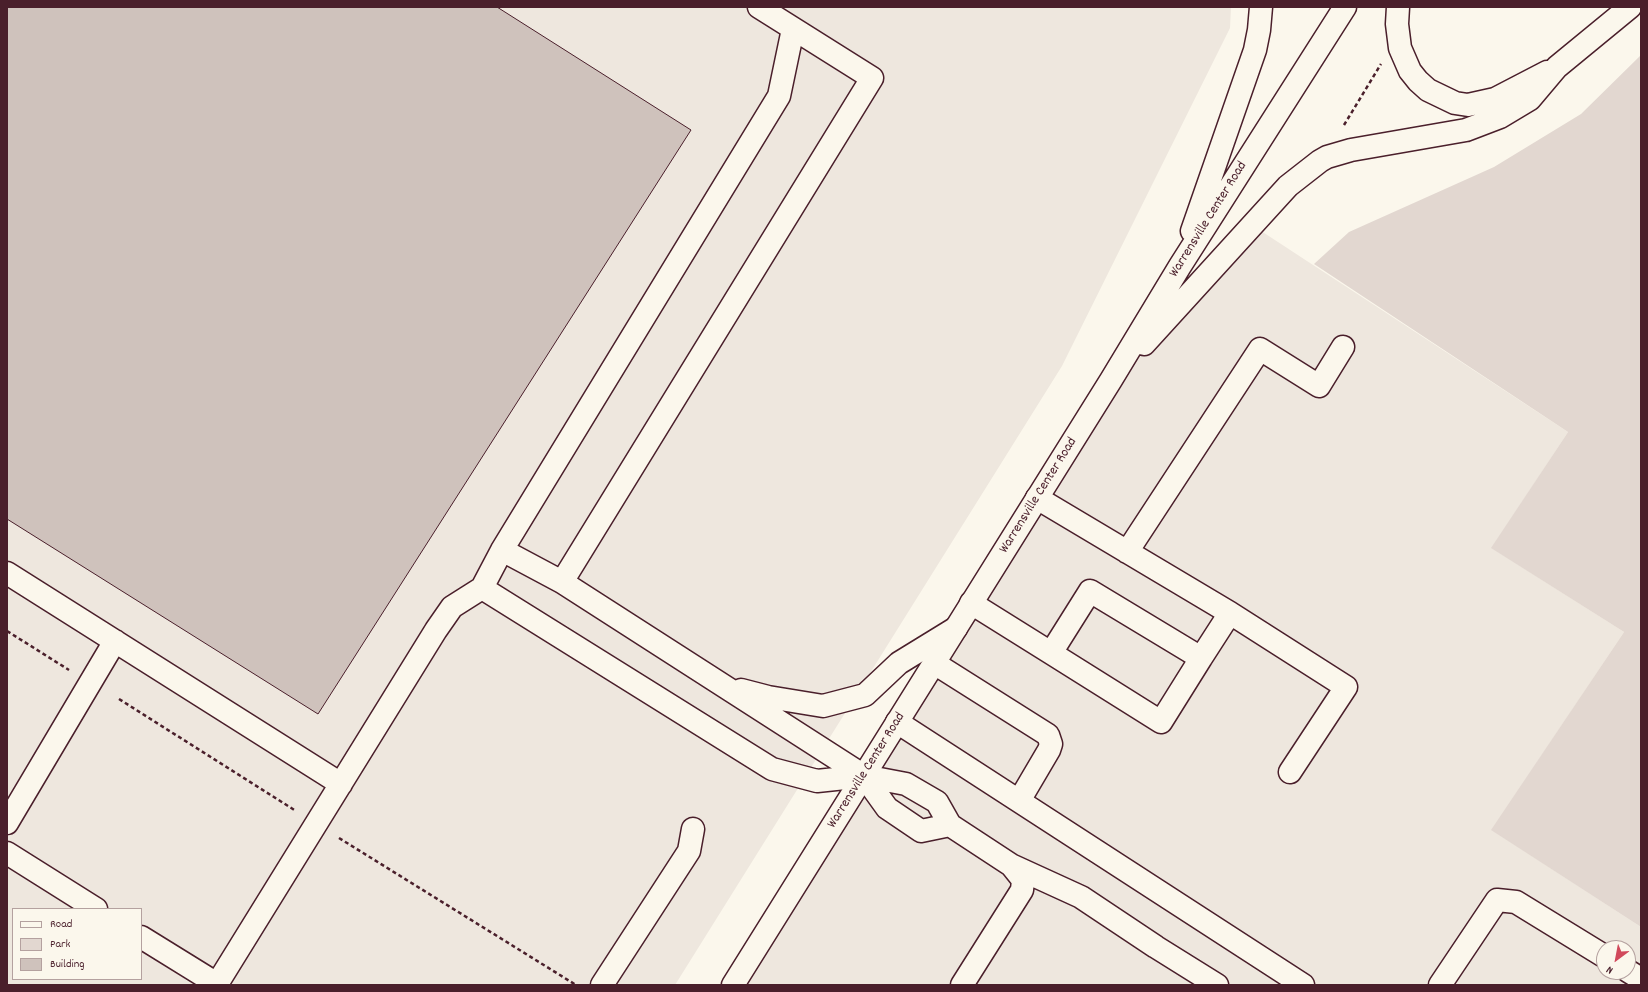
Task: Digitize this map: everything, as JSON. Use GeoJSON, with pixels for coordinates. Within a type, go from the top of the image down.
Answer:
{"type":"FeatureCollection","features":[{"type":"Feature","properties":{"kind":"main road"},"geometry":{"type":"LineString","coordinates":[[562,582],[872,78],[759,7]]}},
{"type":"Feature","properties":{"kind":"main road"},"geometry":{"type":"LineString","coordinates":[[1180,266],[1255,50],[1261,7]]}},
{"type":"Feature","properties":{"kind":"main road","name":"Warrensville Center Road"},"geometry":{"type":"LineString","coordinates":[[733,985],[1111,380],[1180,266],[1345,7]]}},
{"type":"Feature","properties":{"kind":"main road"},"geometry":{"type":"LineString","coordinates":[[1398,7],[1397,24],[1400,48],[1410,70],[1418,81],[1428,90],[1455,103],[1468,105],[1495,99],[1557,67]]}},
{"type":"Feature","properties":{"kind":"main road"},"geometry":{"type":"LineString","coordinates":[[1111,380],[1288,186],[1320,161],[1327,157],[1351,150],[1453,132],[1482,125],[1500,117],[1530,99],[1557,67],[1630,7]]}},
{"type":"Feature","properties":{"kind":"main road"},"geometry":{"type":"LineString","coordinates":[[142,938],[218,984],[436,630],[452,607],[482,588],[502,550],[779,96],[793,29]]}},
{"type":"Feature","properties":{"kind":"main road"},"geometry":{"type":"LineString","coordinates":[[1127,552],[1260,349],[1319,386],[1343,347]]}},
{"type":"Feature","properties":{"kind":"main road"},"geometry":{"type":"LineString","coordinates":[[1037,498],[1230,613],[1346,686],[1290,772]]}},
{"type":"Feature","properties":{"kind":"main road"},"geometry":{"type":"LineString","coordinates":[[502,550],[562,582],[864,776],[887,808],[921,831],[950,825]]}},
{"type":"Feature","properties":{"kind":"main road"},"geometry":{"type":"LineString","coordinates":[[7,573],[341,784]]}},
{"type":"Feature","properties":{"kind":"main road"},"geometry":{"type":"LineString","coordinates":[[482,588],[772,769],[817,781],[864,776],[906,784],[937,802],[950,825],[1010,865],[1080,897],[1216,985]]}},
{"type":"Feature","properties":{"kind":"main road"},"geometry":{"type":"LineString","coordinates":[[1051,653],[1090,591],[1201,658]]}},
{"type":"Feature","properties":{"kind":"main road"},"geometry":{"type":"LineString","coordinates":[[971,604],[1161,722],[1230,613]]}},
{"type":"Feature","properties":{"kind":"main road"},"geometry":{"type":"LineString","coordinates":[[726,687],[768,697],[824,706],[865,695],[899,663],[956,628]]}},
{"type":"Feature","properties":{"kind":"main road"},"geometry":{"type":"LineString","coordinates":[[7,823],[115,641]]}},
{"type":"Feature","properties":{"kind":"main road"},"geometry":{"type":"LineString","coordinates":[[934,663],[1048,735],[1051,744],[1049,750],[1019,801]]}},
{"type":"Feature","properties":{"kind":"main road"},"geometry":{"type":"LineString","coordinates":[[897,722],[1303,985]]}},
{"type":"Feature","properties":{"kind":"main road"},"geometry":{"type":"LineString","coordinates":[[602,985],[689,851],[693,829]]}},
{"type":"Feature","properties":{"kind":"main road"},"geometry":{"type":"LineString","coordinates":[[7,854],[94,908]]}},
{"type":"Feature","properties":{"kind":"main road"},"geometry":{"type":"LineString","coordinates":[[962,985],[1022,890],[1023,880],[1010,865]]}},
{"type":"Feature","properties":{"kind":"main road"},"geometry":{"type":"LineString","coordinates":[[1440,985],[1497,900],[1516,902],[1596,951]]}},
{"type":"Feature","properties":{"kind":"path"},"geometry":{"type":"LineString","coordinates":[[1342,128],[1385,57]]}},
{"type":"Feature","properties":{"kind":"path"},"geometry":{"type":"LineString","coordinates":[[7,631],[74,672]]}},
{"type":"Feature","properties":{"kind":"path"},"geometry":{"type":"LineString","coordinates":[[119,699],[297,811]]}},
{"type":"Feature","properties":{"kind":"path"},"geometry":{"type":"LineString","coordinates":[[339,838],[576,985]]}},
{"type":"Feature","properties":{"kind":"shaded area"},"geometry":{"type":"Polygon","coordinates":[[[7,7],[1231,7],[1230,28],[1062,366],[675,985],[7,985],[7,7]]]}},
{"type":"Feature","properties":{"kind":"shaded area"},"geometry":{"type":"Polygon","coordinates":[[[1252,225],[1568,432],[1492,548],[1624,632],[1492,830],[1641,927],[1641,985],[733,985],[1111,380],[1252,225]]]}},
{"type":"Feature","properties":{"kind":"green space"},"geometry":{"type":"Polygon","coordinates":[[[1641,55],[1641,927],[1491,830],[1624,632],[1491,548],[1568,432],[1314,264],[1349,232],[1494,167],[1581,114],[1641,55]]]}},
{"type":"Feature","properties":{"kind":"building"},"geometry":{"type":"Polygon","coordinates":[[[7,7],[497,7],[691,130],[318,714],[7,519],[7,7]]]}}]}
